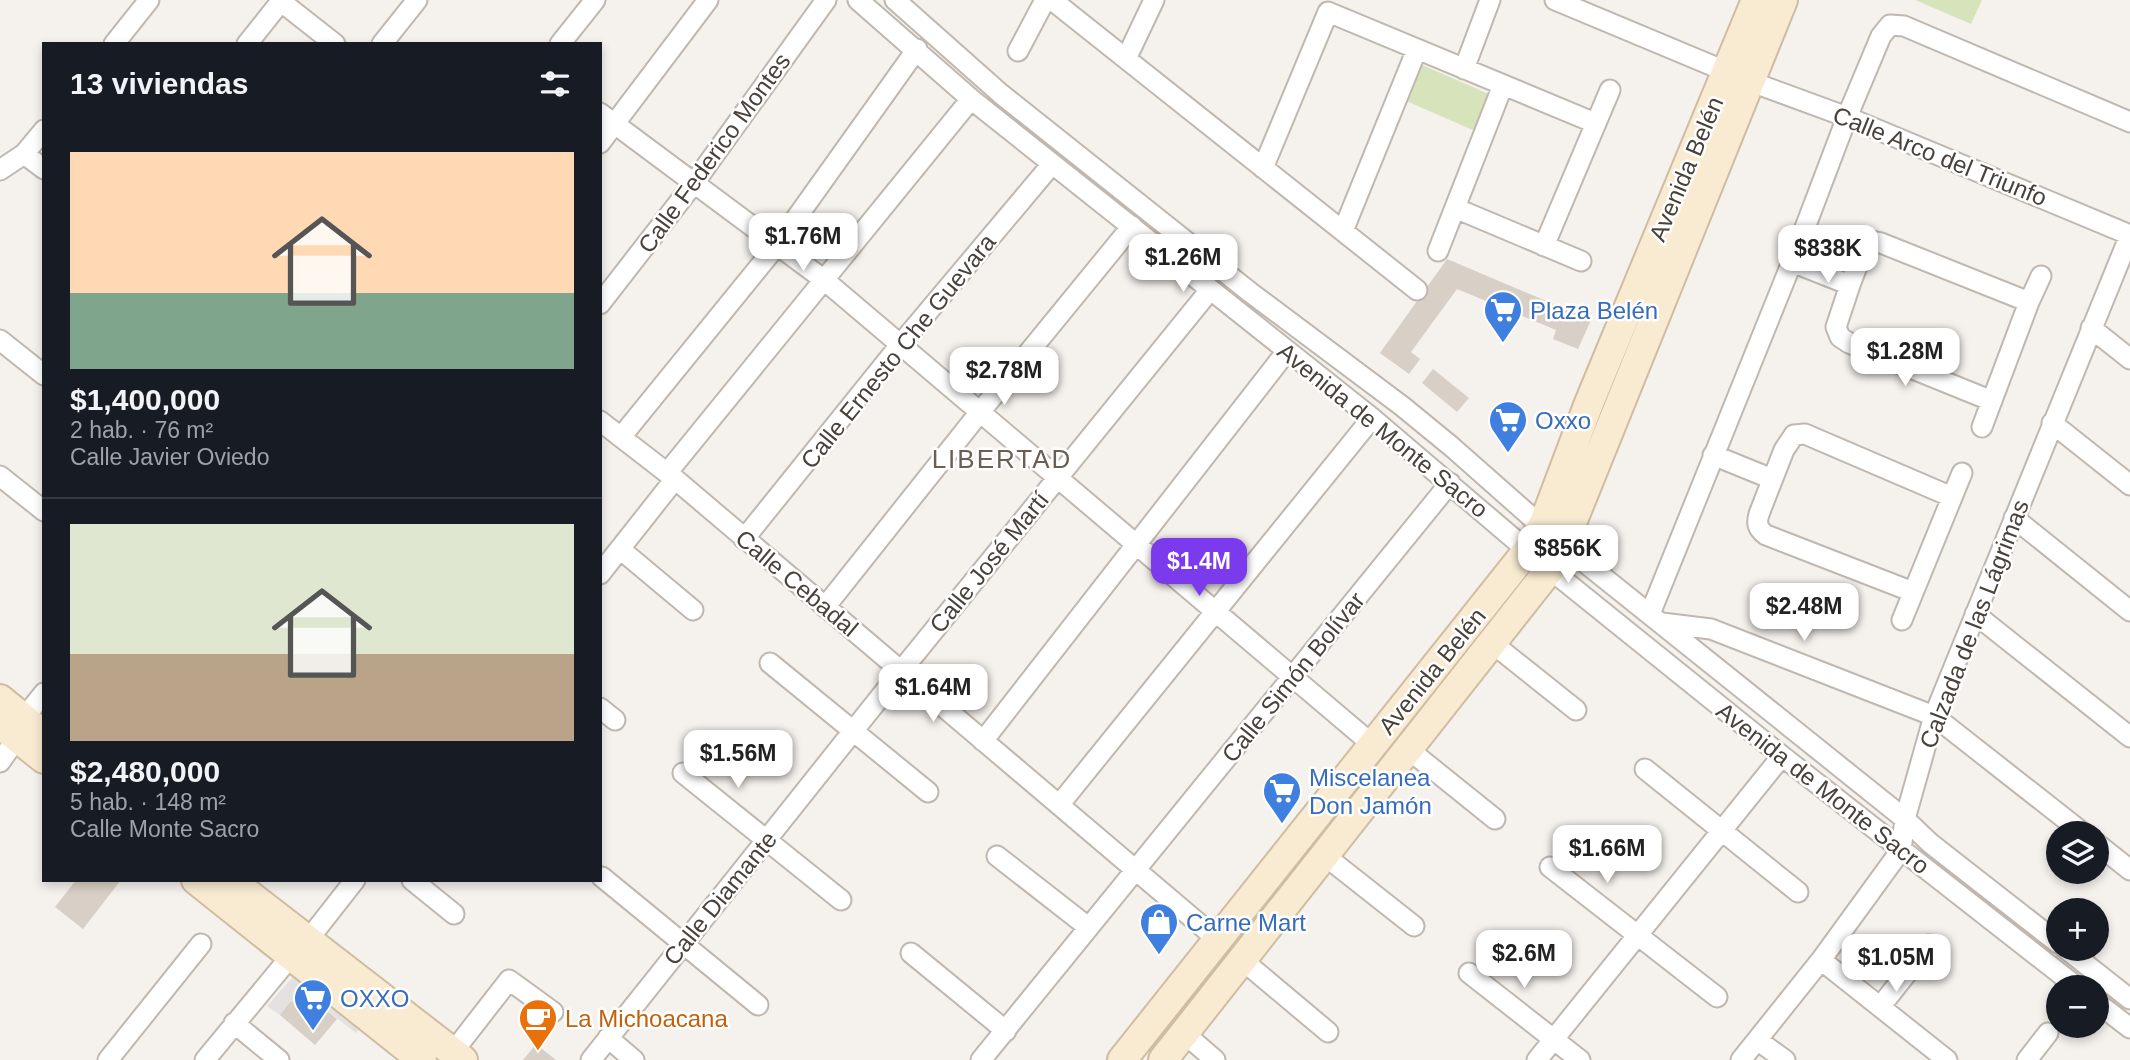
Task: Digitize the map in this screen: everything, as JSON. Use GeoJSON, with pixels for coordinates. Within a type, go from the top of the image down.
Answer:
{"type":"FeatureCollection","features":[{"type":"Feature","properties":{"kind":"main road","name":"Avenida Belén"},"geometry":{"type":"LineString","coordinates":[[1163,1060],[1492,643],[1556,557],[1738,77],[1756,0]]}},
{"type":"Feature","properties":{"kind":"main road","name":"Avenida Belén"},"geometry":{"type":"LineString","coordinates":[[1122,1060],[1527,551],[1542,525],[1589,403],[1738,77],[1783,0]]}},
{"type":"Feature","properties":{"kind":"main road"},"geometry":{"type":"LineString","coordinates":[[0,699],[42,756]]}},
{"type":"Feature","properties":{"kind":"main road"},"geometry":{"type":"LineString","coordinates":[[199,882],[458,1056]]}},
{"type":"Feature","properties":{"kind":"main road"},"geometry":{"type":"LineString","coordinates":[[232,882],[299,948],[422,1060]]}},
{"type":"Feature","properties":{"kind":"street"},"geometry":{"type":"LineString","coordinates":[[116,42],[149,0]]}},
{"type":"Feature","properties":{"kind":"street"},"geometry":{"type":"LineString","coordinates":[[384,42],[416,0]]}},
{"type":"Feature","properties":{"kind":"street"},"geometry":{"type":"LineString","coordinates":[[562,42],[595,0]]}},
{"type":"Feature","properties":{"kind":"street"},"geometry":{"type":"LineString","coordinates":[[602,137],[608,118],[708,0]]}},
{"type":"Feature","properties":{"kind":"street","name":"Calle Federico Montes"},"geometry":{"type":"LineString","coordinates":[[602,301],[694,183],[826,0]]}},
{"type":"Feature","properties":{"kind":"street","name":"Avenida de Monte Sacro"},"geometry":{"type":"LineString","coordinates":[[858,0],[971,99],[1372,418],[1527,551],[1556,557],[1656,618],[1905,819],[1930,843],[2046,934]]}},
{"type":"Feature","properties":{"kind":"street","name":"Avenida de Monte Sacro"},"geometry":{"type":"LineString","coordinates":[[895,0],[1001,94],[1251,293],[1402,407],[1542,525],[1556,557],[1782,756],[2061,975]]}},
{"type":"Feature","properties":{"kind":"street"},"geometry":{"type":"LineString","coordinates":[[1018,51],[1045,0]]}},
{"type":"Feature","properties":{"kind":"street"},"geometry":{"type":"LineString","coordinates":[[1052,0],[1417,290]]}},
{"type":"Feature","properties":{"kind":"street"},"geometry":{"type":"LineString","coordinates":[[1126,59],[1154,0]]}},
{"type":"Feature","properties":{"kind":"street"},"geometry":{"type":"LineString","coordinates":[[1464,69],[1490,0]]}},
{"type":"Feature","properties":{"kind":"street","name":"Calle Arco del Triunfo"},"geometry":{"type":"LineString","coordinates":[[1555,0],[1738,77],[1847,117],[2130,235]]}},
{"type":"Feature","properties":{"kind":"street"},"geometry":{"type":"LineString","coordinates":[[249,42],[281,1],[332,42]]}},
{"type":"Feature","properties":{"kind":"street"},"geometry":{"type":"LineString","coordinates":[[1263,168],[1328,12],[1595,123]]}},
{"type":"Feature","properties":{"kind":"street"},"geometry":{"type":"LineString","coordinates":[[2068,821],[1934,716],[1712,629],[1656,618],[1713,455],[1792,262],[1847,117],[1881,36],[1890,25],[1904,26],[2130,122]]}},
{"type":"Feature","properties":{"kind":"street"},"geometry":{"type":"LineString","coordinates":[[621,437],[777,245],[917,49]]}},
{"type":"Feature","properties":{"kind":"street"},"geometry":{"type":"LineString","coordinates":[[1343,231],[1418,49]]}},
{"type":"Feature","properties":{"kind":"street"},"geometry":{"type":"LineString","coordinates":[[1437,251],[1503,85]]}},
{"type":"Feature","properties":{"kind":"street"},"geometry":{"type":"LineString","coordinates":[[1544,246],[1610,90]]}},
{"type":"Feature","properties":{"kind":"street"},"geometry":{"type":"LineString","coordinates":[[602,572],[671,476],[823,279],[971,99]]}},
{"type":"Feature","properties":{"kind":"street"},"geometry":{"type":"LineString","coordinates":[[608,118],[823,279],[1373,745]]}},
{"type":"Feature","properties":{"kind":"street"},"geometry":{"type":"LineString","coordinates":[[0,170],[24,154],[42,132]]}},
{"type":"Feature","properties":{"kind":"street"},"geometry":{"type":"LineString","coordinates":[[24,154],[42,168]]}},
{"type":"Feature","properties":{"kind":"street","name":"Calle Ernesto Che Guevara"},"geometry":{"type":"LineString","coordinates":[[744,539],[900,345],[1052,164]]}},
{"type":"Feature","properties":{"kind":"street"},"geometry":{"type":"LineString","coordinates":[[1455,208],[1581,261]]}},
{"type":"Feature","properties":{"kind":"street"},"geometry":{"type":"LineString","coordinates":[[825,607],[979,412],[1132,226]]}},
{"type":"Feature","properties":{"kind":"street","name":"Calzada de las Lágrimas"},"geometry":{"type":"LineString","coordinates":[[1741,1060],[1821,960],[1900,850],[1905,819],[1934,716],[2130,235]]}},
{"type":"Feature","properties":{"kind":"street"},"geometry":{"type":"LineString","coordinates":[[1992,401],[1840,337],[1836,327],[1850,285],[1864,248],[1872,242],[1881,243],[2029,302]]}},
{"type":"Feature","properties":{"kind":"street"},"geometry":{"type":"LineString","coordinates":[[1792,262],[1850,285]]}},
{"type":"Feature","properties":{"kind":"street"},"geometry":{"type":"LineString","coordinates":[[1982,427],[2041,276]]}},
{"type":"Feature","properties":{"kind":"street","name":"Calle José Martí"},"geometry":{"type":"LineString","coordinates":[[901,671],[1210,290]]}},
{"type":"Feature","properties":{"kind":"street"},"geometry":{"type":"LineString","coordinates":[[2091,328],[2130,359]]}},
{"type":"Feature","properties":{"kind":"street"},"geometry":{"type":"LineString","coordinates":[[0,340],[42,373]]}},
{"type":"Feature","properties":{"kind":"street"},"geometry":{"type":"LineString","coordinates":[[983,741],[1287,351]]}},
{"type":"Feature","properties":{"kind":"street"},"geometry":{"type":"LineString","coordinates":[[1059,805],[1214,610],[1372,418]]}},
{"type":"Feature","properties":{"kind":"street","name":"Calle Cebadal"},"geometry":{"type":"LineString","coordinates":[[602,423],[671,476],[1216,939]]}},
{"type":"Feature","properties":{"kind":"street"},"geometry":{"type":"LineString","coordinates":[[2052,423],[2130,485]]}},
{"type":"Feature","properties":{"kind":"street"},"geometry":{"type":"LineString","coordinates":[[1913,592],[1759,530],[1757,522],[1772,479],[1788,442],[1798,433],[1952,497]]}},
{"type":"Feature","properties":{"kind":"street"},"geometry":{"type":"LineString","coordinates":[[1713,455],[1772,479]]}},
{"type":"Feature","properties":{"kind":"street"},"geometry":{"type":"LineString","coordinates":[[1902,620],[1962,473]]}},
{"type":"Feature","properties":{"kind":"street"},"geometry":{"type":"LineString","coordinates":[[0,476],[42,509]]}},
{"type":"Feature","properties":{"kind":"street","name":"Calle Simón Bolívar"},"geometry":{"type":"LineString","coordinates":[[981,1060],[1450,483]]}},
{"type":"Feature","properties":{"kind":"street"},"geometry":{"type":"LineString","coordinates":[[2014,518],[2130,611]]}},
{"type":"Feature","properties":{"kind":"street"},"geometry":{"type":"LineString","coordinates":[[620,549],[692,610]]}},
{"type":"Feature","properties":{"kind":"street"},"geometry":{"type":"LineString","coordinates":[[1975,614],[2130,737]]}},
{"type":"Feature","properties":{"kind":"street"},"geometry":{"type":"LineString","coordinates":[[1492,643],[1576,710]]}},
{"type":"Feature","properties":{"kind":"street"},"geometry":{"type":"LineString","coordinates":[[770,663],[929,792]]}},
{"type":"Feature","properties":{"kind":"street","name":"Calle Diamante"},"geometry":{"type":"LineString","coordinates":[[591,1060],[901,671]]}},
{"type":"Feature","properties":{"kind":"street"},"geometry":{"type":"LineString","coordinates":[[0,762],[42,696]]}},
{"type":"Feature","properties":{"kind":"street"},"geometry":{"type":"LineString","coordinates":[[1408,749],[1495,819]]}},
{"type":"Feature","properties":{"kind":"street"},"geometry":{"type":"LineString","coordinates":[[1538,1060],[1782,756]]}},
{"type":"Feature","properties":{"kind":"street"},"geometry":{"type":"LineString","coordinates":[[1645,769],[1798,892]]}},
{"type":"Feature","properties":{"kind":"street"},"geometry":{"type":"LineString","coordinates":[[683,773],[841,900]]}},
{"type":"Feature","properties":{"kind":"street"},"geometry":{"type":"LineString","coordinates":[[2109,854],[2130,870]]}},
{"type":"Feature","properties":{"kind":"street"},"geometry":{"type":"LineString","coordinates":[[1324,855],[1413,926]]}},
{"type":"Feature","properties":{"kind":"street"},"geometry":{"type":"LineString","coordinates":[[997,856],[1088,927]]}},
{"type":"Feature","properties":{"kind":"street"},"geometry":{"type":"LineString","coordinates":[[1550,867],[1717,997]]}},
{"type":"Feature","properties":{"kind":"street"},"geometry":{"type":"LineString","coordinates":[[602,877],[758,1005]]}},
{"type":"Feature","properties":{"kind":"street"},"geometry":{"type":"LineString","coordinates":[[205,1060],[353,882]]}},
{"type":"Feature","properties":{"kind":"street"},"geometry":{"type":"LineString","coordinates":[[414,882],[454,914]]}},
{"type":"Feature","properties":{"kind":"street"},"geometry":{"type":"LineString","coordinates":[[108,1060],[201,944]]}},
{"type":"Feature","properties":{"kind":"street"},"geometry":{"type":"LineString","coordinates":[[1880,1007],[1929,945]]}},
{"type":"Feature","properties":{"kind":"street"},"geometry":{"type":"LineString","coordinates":[[911,953],[1006,1031]]}},
{"type":"Feature","properties":{"kind":"street"},"geometry":{"type":"LineString","coordinates":[[1241,959],[1328,1032]]}},
{"type":"Feature","properties":{"kind":"street"},"geometry":{"type":"LineString","coordinates":[[1821,960],[1947,1060]]}},
{"type":"Feature","properties":{"kind":"street"},"geometry":{"type":"LineString","coordinates":[[2082,961],[2130,999]]}},
{"type":"Feature","properties":{"kind":"street"},"geometry":{"type":"LineString","coordinates":[[1469,973],[1580,1060]]}},
{"type":"Feature","properties":{"kind":"street"},"geometry":{"type":"LineString","coordinates":[[458,1056],[509,980],[553,1012]]}},
{"type":"Feature","properties":{"kind":"street"},"geometry":{"type":"LineString","coordinates":[[2109,1012],[2130,1028]]}},
{"type":"Feature","properties":{"kind":"street"},"geometry":{"type":"LineString","coordinates":[[234,1023],[279,1060]]}},
{"type":"Feature","properties":{"kind":"street"},"geometry":{"type":"LineString","coordinates":[[1185,1034],[1215,1060]]}},
{"type":"Feature","properties":{"kind":"street"},"geometry":{"type":"LineString","coordinates":[[2027,1060],[2046,1036]]}},
{"type":"Feature","properties":{"kind":"street"},"geometry":{"type":"LineString","coordinates":[[608,1038],[634,1060]]}},
{"type":"Feature","properties":{"kind":"street"},"geometry":{"type":"LineString","coordinates":[[1757,1040],[1785,1060]]}},
{"type":"Feature","properties":{"kind":"green space"},"geometry":{"type":"Polygon","coordinates":[[[1915,0],[1982,0],[1971,24],[1915,0]]]}},
{"type":"Feature","properties":{"kind":"green space"},"geometry":{"type":"Polygon","coordinates":[[[1420,64],[1491,95],[1475,131],[1404,100],[1420,64]]]}},
{"type":"Feature","properties":{"kind":"shaded area"},"geometry":{"type":"Polygon","coordinates":[[[299,970],[366,1019],[356,1033],[311,998],[290,1002],[280,1015],[267,1006],[299,970]]]}},
{"type":"Feature","properties":{"kind":"building"},"geometry":{"type":"Polygon","coordinates":[[[1447,259],[1591,320],[1578,349],[1553,339],[1556,330],[1457,289],[1411,352],[1420,359],[1409,374],[1380,353],[1447,259]]]}},
{"type":"Feature","properties":{"kind":"building"},"geometry":{"type":"Polygon","coordinates":[[[1433,369],[1469,398],[1457,412],[1422,383],[1433,369]]]}},
{"type":"Feature","properties":{"kind":"building"},"geometry":{"type":"Polygon","coordinates":[[[74,882],[119,882],[83,929],[55,907],[74,882]]]}},
{"type":"Feature","properties":{"kind":"building","name":"OXXO"},"geometry":{"type":"Polygon","coordinates":[[[311,998],[337,1019],[315,1045],[280,1015],[290,1002],[311,998]]]}},
{"type":"Feature","properties":{"kind":"building","name":"La Michoacana"},"geometry":{"type":"Polygon","coordinates":[[[536,1044],[556,1060],[523,1060],[536,1044]]]}},
{"type":"Feature","properties":{"kind":"place","name":"Plaza Belén"},"geometry":{"type":"Point","coordinates":[1503,344]}},
{"type":"Feature","properties":{"kind":"place","name":"Oxxo"},"geometry":{"type":"Point","coordinates":[1508,454]}},
{"type":"Feature","properties":{"kind":"place","name":"Miscelanea Don Jamón"},"geometry":{"type":"Point","coordinates":[1282,825]}},
{"type":"Feature","properties":{"kind":"place","name":"Carne Mart"},"geometry":{"type":"Point","coordinates":[1159,956]}},
{"type":"Feature","properties":{"kind":"place","name":"OXXO"},"geometry":{"type":"Point","coordinates":[313,1032]}},
{"type":"Feature","properties":{"kind":"place","name":"La Michoacana"},"geometry":{"type":"Point","coordinates":[538,1052]}},
{"type":"Feature","properties":{"kind":"district","name":"LIBERTAD"},"geometry":{"type":"Point","coordinates":[1002,459]}}]}
